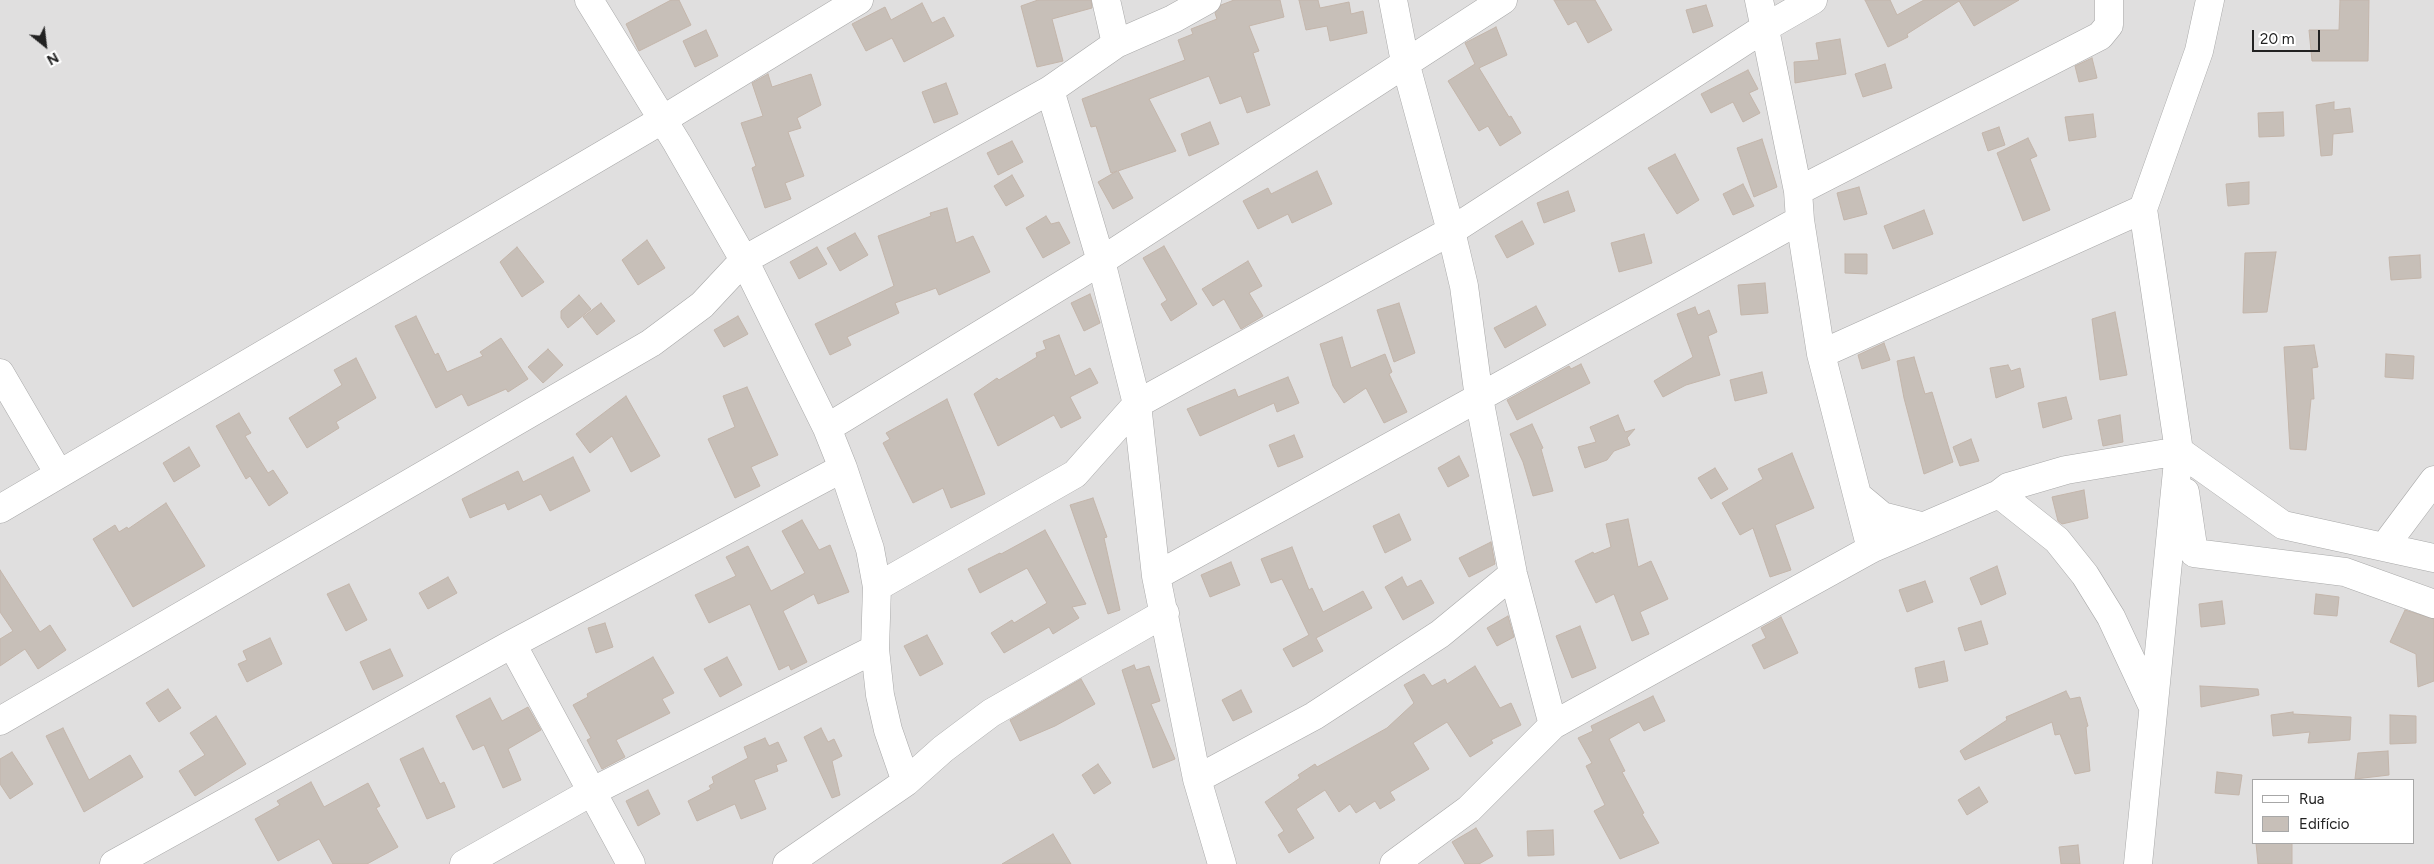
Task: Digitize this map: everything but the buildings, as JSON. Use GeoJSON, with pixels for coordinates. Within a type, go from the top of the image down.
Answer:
{"type":"FeatureCollection","features":[{"type":"Feature","properties":{"kind":"street"},"geometry":{"type":"LineString","coordinates":[[589,0],[744,260],[827,428],[843,468],[870,549],[877,587],[875,649],[880,696],[888,730],[906,782]]}},
{"type":"Feature","properties":{"kind":"street"},"geometry":{"type":"LineString","coordinates":[[0,509],[662,120],[859,0]]}},
{"type":"Feature","properties":{"kind":"street"},"geometry":{"type":"LineString","coordinates":[[1106,0],[1116,44]]}},
{"type":"Feature","properties":{"kind":"street"},"geometry":{"type":"LineString","coordinates":[[0,721],[651,343],[702,305],[744,260],[1050,90],[1116,44],[1173,19],[1207,0]]}},
{"type":"Feature","properties":{"kind":"street"},"geometry":{"type":"LineString","coordinates":[[1393,0],[1406,62],[1464,286],[1479,398],[1513,574],[1553,725]]}},
{"type":"Feature","properties":{"kind":"street"},"geometry":{"type":"LineString","coordinates":[[827,428],[1101,261],[1503,0]]}},
{"type":"Feature","properties":{"kind":"street"},"geometry":{"type":"LineString","coordinates":[[1759,0],[1798,192],[1800,220],[1821,354],[1871,549]]}},
{"type":"Feature","properties":{"kind":"street"},"geometry":{"type":"LineString","coordinates":[[877,587],[1075,474],[1137,404],[1451,231],[1766,27],[1813,0]]}},
{"type":"Feature","properties":{"kind":"street"},"geometry":{"type":"LineString","coordinates":[[1798,192],[2100,36],[2109,25],[2109,0]]}},
{"type":"Feature","properties":{"kind":"street"},"geometry":{"type":"LineString","coordinates":[[2210,0],[2199,51],[2143,209],[2194,553],[2345,572],[2434,604]]}},
{"type":"Feature","properties":{"kind":"street"},"geometry":{"type":"LineString","coordinates":[[1050,90],[1101,261],[1137,404],[1156,576],[1197,779],[1222,864]]}},
{"type":"Feature","properties":{"kind":"street"},"geometry":{"type":"LineString","coordinates":[[1821,354],[2143,209]]}},
{"type":"Feature","properties":{"kind":"street"},"geometry":{"type":"LineString","coordinates":[[1156,576],[1800,220]]}},
{"type":"Feature","properties":{"kind":"street"},"geometry":{"type":"LineString","coordinates":[[0,373],[59,474]]}},
{"type":"Feature","properties":{"kind":"street"},"geometry":{"type":"LineString","coordinates":[[2138,864],[2179,451]]}},
{"type":"Feature","properties":{"kind":"street"},"geometry":{"type":"LineString","coordinates":[[1394,864],[1469,809],[1553,725],[1871,549],[1999,494],[2008,487],[2066,470],[2179,451],[2283,525],[2434,558]]}},
{"type":"Feature","properties":{"kind":"street"},"geometry":{"type":"LineString","coordinates":[[114,864],[512,644],[843,468]]}},
{"type":"Feature","properties":{"kind":"street"},"geometry":{"type":"LineString","coordinates":[[2384,547],[2434,480]]}},
{"type":"Feature","properties":{"kind":"street"},"geometry":{"type":"LineString","coordinates":[[1999,494],[2057,540],[2085,575],[2112,617],[2154,708]]}},
{"type":"Feature","properties":{"kind":"street"},"geometry":{"type":"LineString","coordinates":[[1858,496],[1882,516],[1921,526]]}},
{"type":"Feature","properties":{"kind":"street"},"geometry":{"type":"LineString","coordinates":[[1197,779],[1314,716],[1440,634],[1513,574]]}},
{"type":"Feature","properties":{"kind":"street"},"geometry":{"type":"LineString","coordinates":[[786,864],[906,782],[943,749],[991,713],[1164,612]]}},
{"type":"Feature","properties":{"kind":"street"},"geometry":{"type":"LineString","coordinates":[[512,644],[631,864]]}},
{"type":"Feature","properties":{"kind":"street"},"geometry":{"type":"LineString","coordinates":[[464,864],[593,792],[875,649]]}},
{"type":"Feature","properties":{"kind":"shaded area"},"geometry":{"type":"Polygon","coordinates":[[[0,0],[2434,0],[2434,864],[0,864],[0,0]]]}}]}
